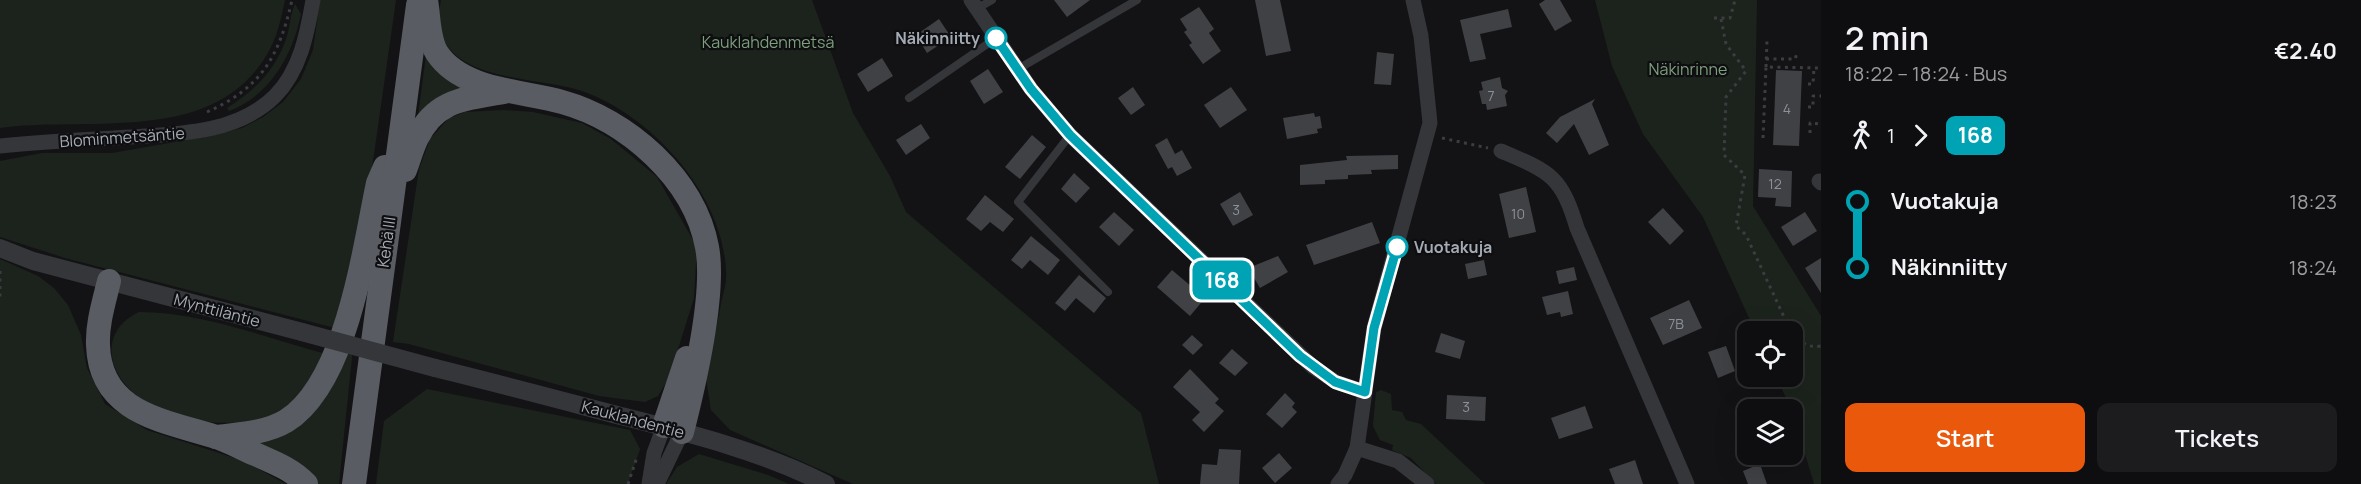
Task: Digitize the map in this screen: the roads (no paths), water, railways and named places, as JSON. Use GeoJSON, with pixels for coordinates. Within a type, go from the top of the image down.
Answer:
{"type":"FeatureCollection","features":[{"type":"Feature","properties":{"kind":"highway","name":"Kehä III"},"geometry":{"type":"LineString","coordinates":[[354,484],[419,0]]}},
{"type":"Feature","properties":{"kind":"highway"},"geometry":{"type":"LineString","coordinates":[[426,0],[431,35],[437,53],[452,68],[505,92],[563,102],[595,115],[642,145],[660,162],[683,192],[707,246],[709,285],[673,429]]}},
{"type":"Feature","properties":{"kind":"highway"},"geometry":{"type":"LineString","coordinates":[[393,196],[416,140],[435,111],[461,100],[505,92]]}},
{"type":"Feature","properties":{"kind":"highway"},"geometry":{"type":"LineString","coordinates":[[216,437],[266,430],[286,421],[303,408],[320,385],[333,359],[350,311],[378,183],[401,125]]}},
{"type":"Feature","properties":{"kind":"highway"},"geometry":{"type":"LineString","coordinates":[[109,281],[97,344],[100,365],[108,384],[119,398],[150,418],[216,437],[289,470],[306,484]]}},
{"type":"Feature","properties":{"kind":"street","name":"Blominmetsäntie"},"geometry":{"type":"LineString","coordinates":[[0,146],[180,135],[227,123],[254,111],[274,97],[298,61],[307,32],[313,0]]}},
{"type":"Feature","properties":{"kind":"street"},"geometry":{"type":"LineString","coordinates":[[1338,484],[1345,475],[1357,448],[1374,328],[1430,123],[1421,36],[1413,0]]}},
{"type":"Feature","properties":{"kind":"street"},"geometry":{"type":"LineString","coordinates":[[974,5],[1018,69],[1070,135],[1313,367],[1335,382],[1365,392]]}},
{"type":"Feature","properties":{"kind":"street"},"geometry":{"type":"LineString","coordinates":[[1501,151],[1556,180],[1568,196],[1577,228],[1687,484]]}},
{"type":"Feature","properties":{"kind":"street","name":"Mynttiläntie"},"geometry":{"type":"LineString","coordinates":[[0,248],[33,261],[435,368]]}},
{"type":"Feature","properties":{"kind":"street","name":"Kauklahdentie"},"geometry":{"type":"LineString","coordinates":[[435,368],[673,429],[800,471],[826,484]]}},
{"type":"Feature","properties":{"kind":"street"},"geometry":{"type":"LineString","coordinates":[[649,484],[654,453],[673,429]]}},
{"type":"Feature","properties":{"kind":"street"},"geometry":{"type":"LineString","coordinates":[[657,484],[673,429]]}},
{"type":"Feature","properties":{"kind":"street"},"geometry":{"type":"LineString","coordinates":[[1357,448],[1398,461],[1427,484]]}},
{"type":"Feature","properties":{"kind":"lane"},"geometry":{"type":"LineString","coordinates":[[974,5],[993,0]]}},
{"type":"Feature","properties":{"kind":"lane"},"geometry":{"type":"LineString","coordinates":[[1018,69],[1137,0]]}},
{"type":"Feature","properties":{"kind":"lane"},"geometry":{"type":"LineString","coordinates":[[909,98],[996,38]]}},
{"type":"Feature","properties":{"kind":"lane"},"geometry":{"type":"LineString","coordinates":[[1070,135],[1018,202],[1108,292]]}},
{"type":"Feature","properties":{"kind":"place","name":"Näkinniitty"},"geometry":{"type":"Point","coordinates":[996,38]}},
{"type":"Feature","properties":{"kind":"place","name":"Vuotakuja"},"geometry":{"type":"Point","coordinates":[1397,247]}},
{"type":"Feature","properties":{"kind":"park label","name":"Kauklahdenmetsä"},"geometry":{"type":"Point","coordinates":[768,42]}},
{"type":"Feature","properties":{"kind":"park label","name":"Näkinrinne"},"geometry":{"type":"Point","coordinates":[1688,69]}}]}
